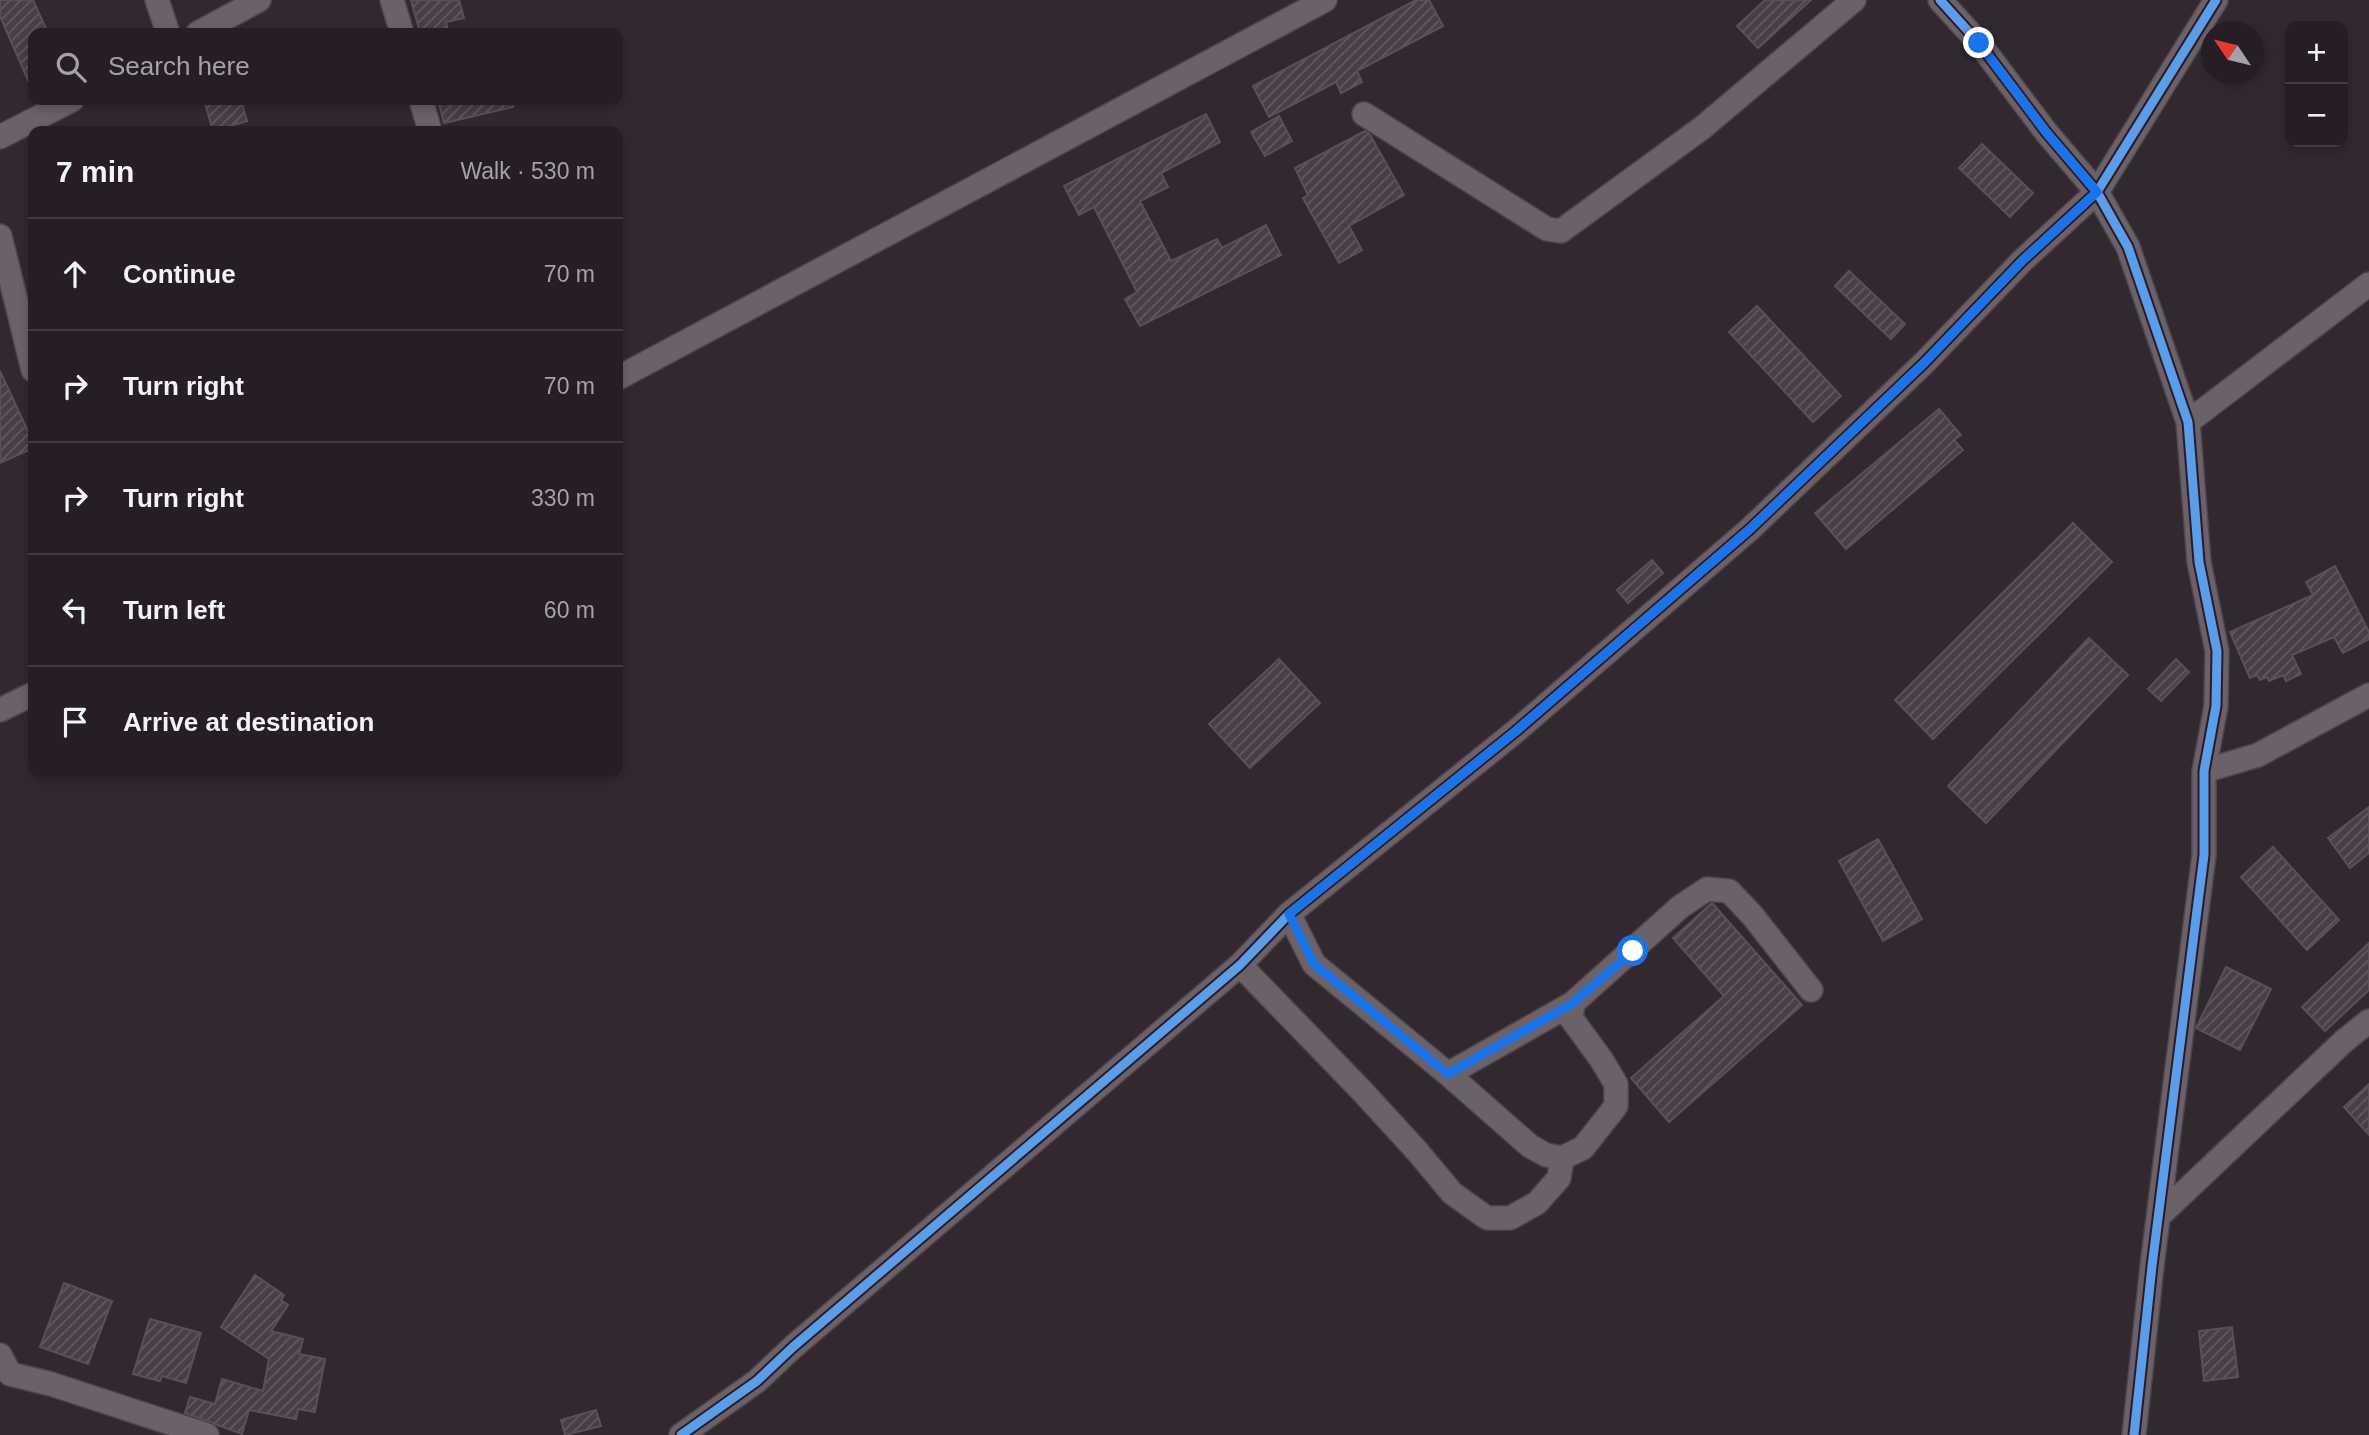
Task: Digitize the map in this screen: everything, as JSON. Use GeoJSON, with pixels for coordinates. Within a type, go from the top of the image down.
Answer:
{"type":"FeatureCollection","features":[{"type":"Feature","properties":{"kind":"street"},"geometry":{"type":"LineString","coordinates":[[157,0],[166,28]]}},
{"type":"Feature","properties":{"kind":"street"},"geometry":{"type":"LineString","coordinates":[[207,28],[259,0]]}},
{"type":"Feature","properties":{"kind":"street"},"geometry":{"type":"LineString","coordinates":[[392,0],[400,28]]}},
{"type":"Feature","properties":{"kind":"street"},"geometry":{"type":"LineString","coordinates":[[623,375],[1325,0]]}},
{"type":"Feature","properties":{"kind":"street"},"geometry":{"type":"LineString","coordinates":[[1364,114],[1547,229],[1561,231],[1702,128],[1854,0]]}},
{"type":"Feature","properties":{"kind":"street"},"geometry":{"type":"LineString","coordinates":[[1940,0],[1979,43],[2046,132],[2097,192],[2128,247],[2188,422],[2199,562],[2217,651],[2216,706],[2204,771],[2204,855],[2134,1435]]}},
{"type":"Feature","properties":{"kind":"street"},"geometry":{"type":"LineString","coordinates":[[681,1435],[757,1381],[793,1347],[1240,965],[1289,914],[1516,731],[1750,529],[1924,363],[2022,261],[2097,192],[2217,0]]}},
{"type":"Feature","properties":{"kind":"street"},"geometry":{"type":"LineString","coordinates":[[0,138],[63,105]]}},
{"type":"Feature","properties":{"kind":"street"},"geometry":{"type":"LineString","coordinates":[[422,105],[429,126]]}},
{"type":"Feature","properties":{"kind":"street"},"geometry":{"type":"LineString","coordinates":[[0,236],[28,350]]}},
{"type":"Feature","properties":{"kind":"street"},"geometry":{"type":"LineString","coordinates":[[2188,422],[2369,284]]}},
{"type":"Feature","properties":{"kind":"street"},"geometry":{"type":"LineString","coordinates":[[2204,771],[2258,755],[2369,695]]}},
{"type":"Feature","properties":{"kind":"street"},"geometry":{"type":"LineString","coordinates":[[0,710],[28,696]]}},
{"type":"Feature","properties":{"kind":"street"},"geometry":{"type":"LineString","coordinates":[[1448,1074],[1573,1003],[1680,907],[1707,889],[1729,891],[1752,915],[1811,990]]}},
{"type":"Feature","properties":{"kind":"street"},"geometry":{"type":"LineString","coordinates":[[1289,914],[1314,964],[1448,1074],[1530,1146],[1546,1155],[1562,1158],[1583,1148],[1616,1106],[1616,1084],[1571,1018],[1573,1003]]}},
{"type":"Feature","properties":{"kind":"street"},"geometry":{"type":"LineString","coordinates":[[1240,965],[1362,1091],[1452,1193],[1487,1217],[1510,1218],[1537,1203],[1559,1178],[1562,1158]]}},
{"type":"Feature","properties":{"kind":"street"},"geometry":{"type":"LineString","coordinates":[[2159,1216],[2344,1041],[2369,1021]]}},
{"type":"Feature","properties":{"kind":"street"},"geometry":{"type":"LineString","coordinates":[[3,1368],[207,1435]]}},
{"type":"Feature","properties":{"kind":"building"},"geometry":{"type":"Polygon","coordinates":[[[0,0],[33,0],[46,28],[28,28],[28,80],[0,16],[0,0]]]}},
{"type":"Feature","properties":{"kind":"building"},"geometry":{"type":"Polygon","coordinates":[[[411,0],[459,0],[464,18],[446,22],[448,28],[419,28],[411,0]]]}},
{"type":"Feature","properties":{"kind":"building"},"geometry":{"type":"Polygon","coordinates":[[[1416,0],[1429,0],[1443,26],[1357,71],[1362,82],[1341,93],[1336,82],[1269,117],[1253,86],[1416,0]]]}},
{"type":"Feature","properties":{"kind":"building"},"geometry":{"type":"Polygon","coordinates":[[[1765,0],[1811,0],[1758,48],[1737,26],[1765,0]]]}},
{"type":"Feature","properties":{"kind":"building"},"geometry":{"type":"Polygon","coordinates":[[[205,105],[242,105],[247,121],[230,126],[212,126],[205,105]]]}},
{"type":"Feature","properties":{"kind":"building"},"geometry":{"type":"Polygon","coordinates":[[[439,105],[513,105],[513,107],[444,123],[439,105]]]}},
{"type":"Feature","properties":{"kind":"building"},"geometry":{"type":"Polygon","coordinates":[[[1206,114],[1220,142],[1161,173],[1168,187],[1140,201],[1171,261],[1217,239],[1222,248],[1266,225],[1281,255],[1140,326],[1125,299],[1137,292],[1094,207],[1079,215],[1064,186],[1206,114]]]}},
{"type":"Feature","properties":{"kind":"building"},"geometry":{"type":"Polygon","coordinates":[[[1279,116],[1292,141],[1265,156],[1251,132],[1279,116]]]}},
{"type":"Feature","properties":{"kind":"building"},"geometry":{"type":"Polygon","coordinates":[[[1365,131],[1370,135],[1404,195],[1349,226],[1362,250],[1339,263],[1303,198],[1308,195],[1295,168],[1365,131]]]}},
{"type":"Feature","properties":{"kind":"building"},"geometry":{"type":"Polygon","coordinates":[[[1982,144],[2033,193],[2010,217],[1959,168],[1982,144]]]}},
{"type":"Feature","properties":{"kind":"building"},"geometry":{"type":"Polygon","coordinates":[[[1849,271],[1905,324],[1891,339],[1835,286],[1849,271]]]}},
{"type":"Feature","properties":{"kind":"building"},"geometry":{"type":"Polygon","coordinates":[[[1757,306],[1841,396],[1813,422],[1729,332],[1757,306]]]}},
{"type":"Feature","properties":{"kind":"building"},"geometry":{"type":"Polygon","coordinates":[[[0,371],[28,431],[28,450],[0,463],[0,371]]]}},
{"type":"Feature","properties":{"kind":"building"},"geometry":{"type":"Polygon","coordinates":[[[1939,409],[1961,435],[1954,440],[1963,450],[1846,549],[1815,513],[1939,409]]]}},
{"type":"Feature","properties":{"kind":"building"},"geometry":{"type":"Polygon","coordinates":[[[2073,523],[2112,562],[1933,739],[1895,700],[2073,523]]]}},
{"type":"Feature","properties":{"kind":"building"},"geometry":{"type":"Polygon","coordinates":[[[1652,560],[1663,573],[1628,603],[1617,590],[1652,560]]]}},
{"type":"Feature","properties":{"kind":"building"},"geometry":{"type":"Polygon","coordinates":[[[2335,566],[2369,632],[2369,639],[2343,653],[2334,637],[2292,655],[2301,674],[2286,681],[2283,675],[2269,681],[2267,677],[2260,680],[2257,675],[2250,678],[2230,632],[2313,595],[2306,582],[2335,566]]]}},
{"type":"Feature","properties":{"kind":"building"},"geometry":{"type":"Polygon","coordinates":[[[2089,638],[2128,675],[1986,823],[1948,786],[2089,638]]]}},
{"type":"Feature","properties":{"kind":"building"},"geometry":{"type":"Polygon","coordinates":[[[1279,659],[1320,703],[1250,768],[1209,724],[1279,659]]]}},
{"type":"Feature","properties":{"kind":"building"},"geometry":{"type":"Polygon","coordinates":[[[2176,659],[2189,672],[2161,701],[2148,689],[2176,659]]]}},
{"type":"Feature","properties":{"kind":"building"},"geometry":{"type":"Polygon","coordinates":[[[2369,807],[2369,853],[2350,868],[2328,838],[2369,807]]]}},
{"type":"Feature","properties":{"kind":"building"},"geometry":{"type":"Polygon","coordinates":[[[1878,839],[1922,919],[1883,941],[1839,861],[1878,839]]]}},
{"type":"Feature","properties":{"kind":"building"},"geometry":{"type":"Polygon","coordinates":[[[2273,847],[2339,920],[2307,950],[2241,877],[2273,847]]]}},
{"type":"Feature","properties":{"kind":"building"},"geometry":{"type":"Polygon","coordinates":[[[1712,903],[1802,1005],[1669,1122],[1631,1078],[1724,996],[1673,938],[1712,903]]]}},
{"type":"Feature","properties":{"kind":"building"},"geometry":{"type":"Polygon","coordinates":[[[2369,943],[2369,990],[2325,1031],[2302,1007],[2369,943]]]}},
{"type":"Feature","properties":{"kind":"building"},"geometry":{"type":"Polygon","coordinates":[[[2226,967],[2271,989],[2240,1050],[2196,1028],[2226,967]]]}},
{"type":"Feature","properties":{"kind":"building"},"geometry":{"type":"Polygon","coordinates":[[[2369,1084],[2369,1135],[2344,1107],[2369,1084]]]}},
{"type":"Feature","properties":{"kind":"building"},"geometry":{"type":"Polygon","coordinates":[[[255,1275],[284,1295],[281,1300],[288,1305],[271,1331],[303,1339],[299,1354],[325,1359],[315,1412],[298,1409],[296,1419],[249,1410],[242,1434],[185,1413],[190,1397],[215,1404],[222,1379],[263,1391],[269,1359],[221,1327],[255,1275]]]}},
{"type":"Feature","properties":{"kind":"building"},"geometry":{"type":"Polygon","coordinates":[[[64,1283],[112,1301],[88,1364],[40,1347],[64,1283]]]}},
{"type":"Feature","properties":{"kind":"building"},"geometry":{"type":"Polygon","coordinates":[[[150,1319],[201,1333],[186,1383],[162,1376],[160,1381],[133,1374],[150,1319]]]}},
{"type":"Feature","properties":{"kind":"building"},"geometry":{"type":"Polygon","coordinates":[[[2232,1327],[2238,1377],[2204,1381],[2199,1331],[2232,1327]]]}},
{"type":"Feature","properties":{"kind":"building"},"geometry":{"type":"Polygon","coordinates":[[[596,1410],[601,1426],[565,1435],[561,1420],[596,1410]]]}},
{"type":"Feature","properties":{"kind":"cycle path"},"geometry":{"type":"LineString","coordinates":[[1940,0],[1979,43],[2046,132],[2097,192],[2128,247],[2188,422],[2199,562],[2217,651],[2216,706],[2204,771],[2204,855],[2152,1266],[2134,1435]]}},
{"type":"Feature","properties":{"kind":"cycle path"},"geometry":{"type":"LineString","coordinates":[[681,1435],[757,1381],[793,1347],[1240,965],[1289,914],[1516,731],[1750,529],[1924,363],[2022,261],[2097,192],[2216,0]]}},
{"type":"Feature","properties":{"kind":"route"},"geometry":{"type":"LineString","coordinates":[[1633,951],[1573,1003],[1448,1074],[1314,964],[1289,914],[1516,731],[1750,529],[1924,363],[2022,261],[2097,192],[2046,132],[1979,43]]}}]}
